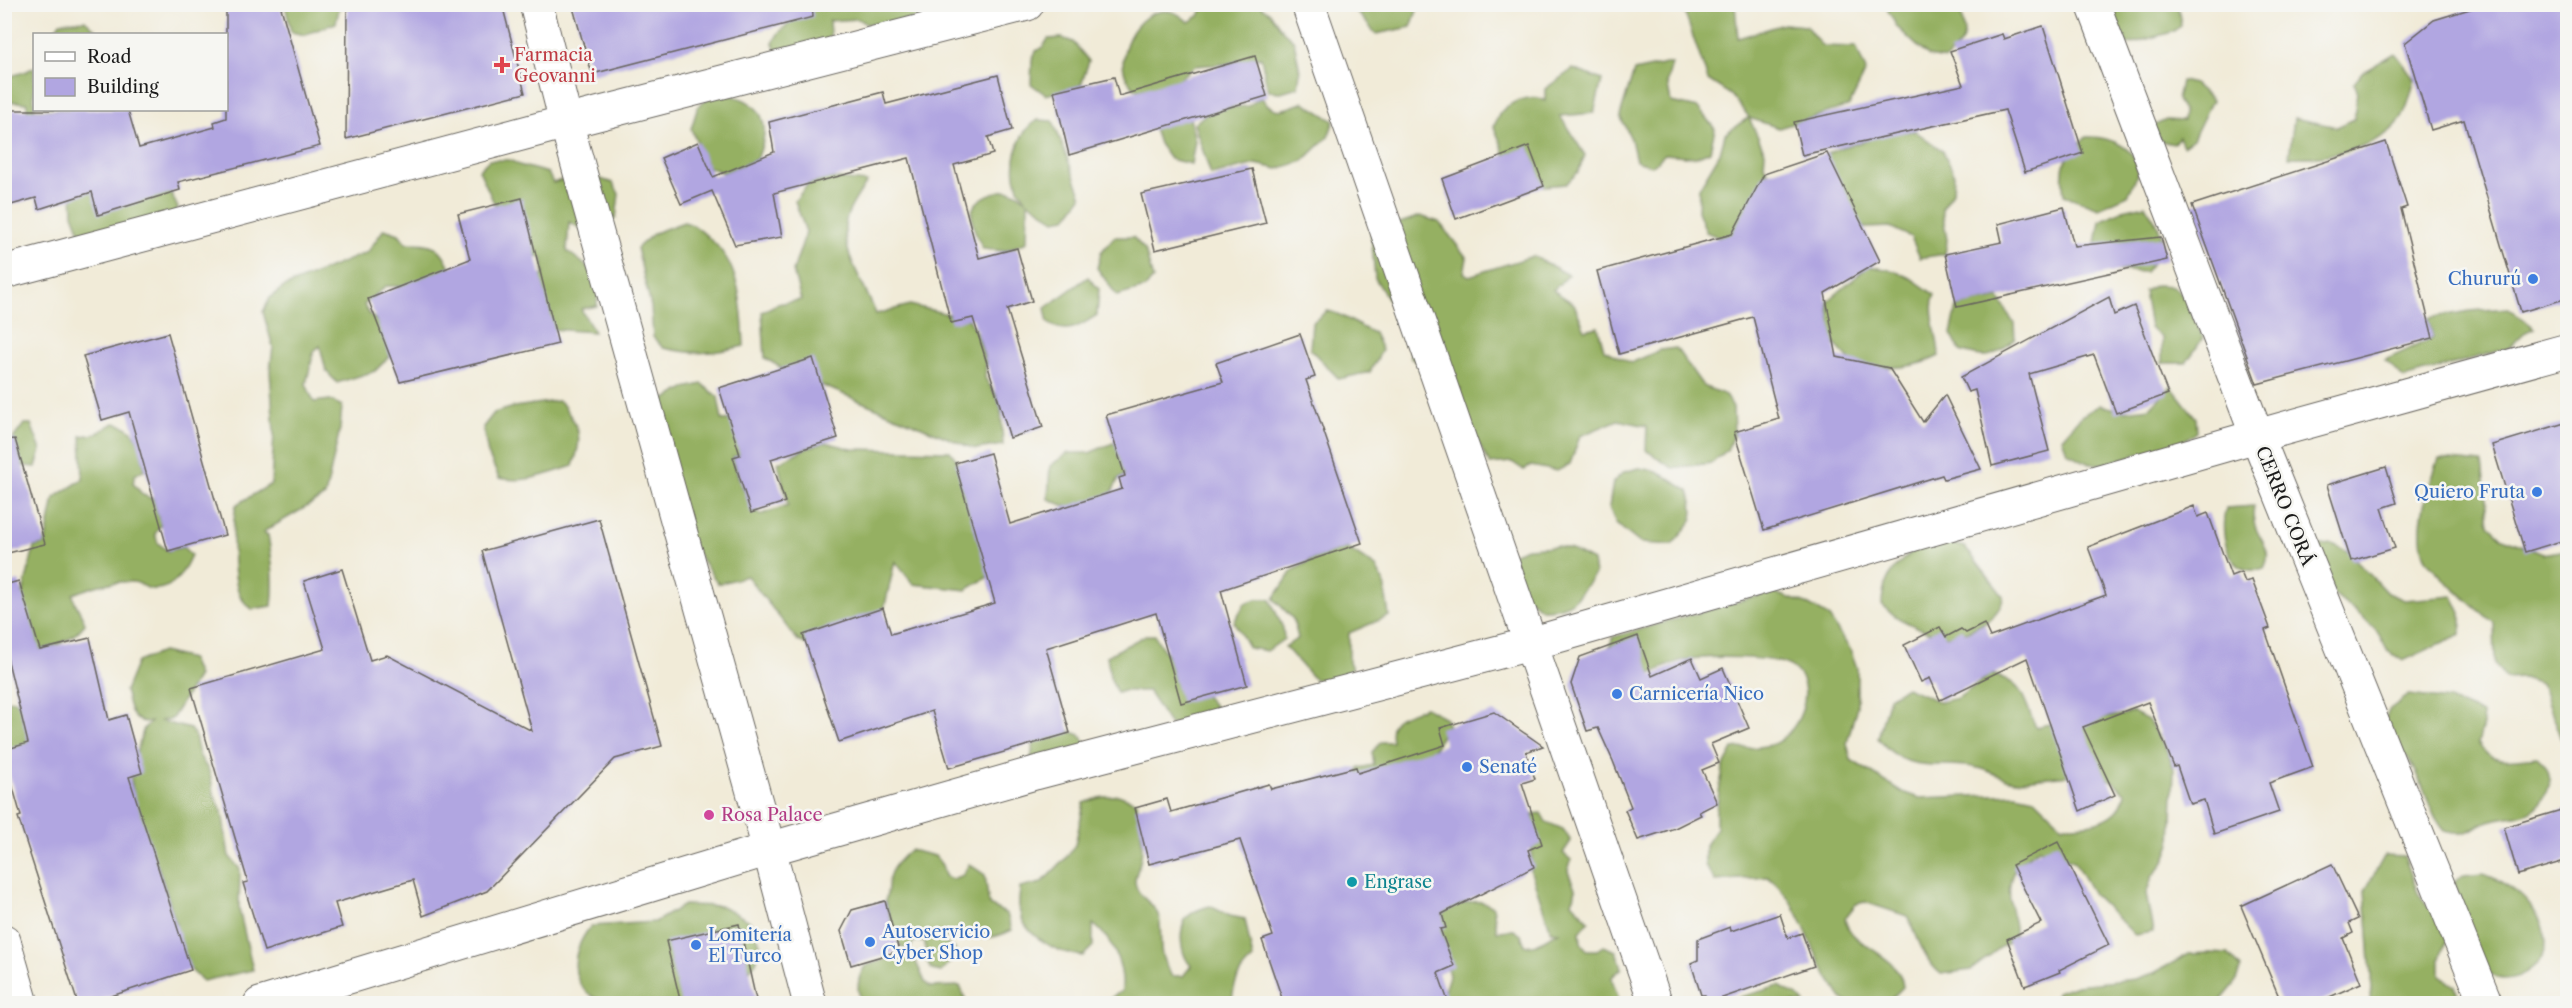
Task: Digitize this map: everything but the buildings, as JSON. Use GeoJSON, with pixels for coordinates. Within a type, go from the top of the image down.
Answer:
{"type":"FeatureCollection","features":[{"type":"Feature","properties":{"kind":"main road"},"geometry":{"type":"LineString","coordinates":[[536,4],[566,122],[770,849],[810,1004]]}},
{"type":"Feature","properties":{"kind":"main road"},"geometry":{"type":"LineString","coordinates":[[4,272],[566,122],[1027,4]]}},
{"type":"Feature","properties":{"kind":"main road"},"geometry":{"type":"LineString","coordinates":[[1308,4],[1656,1004]]}},
{"type":"Feature","properties":{"kind":"main road","name":"CERRO CORÁ"},"geometry":{"type":"LineString","coordinates":[[2093,4],[2257,436],[2486,1004]]}},
{"type":"Feature","properties":{"kind":"main road"},"geometry":{"type":"LineString","coordinates":[[260,1004],[770,849],[1035,773],[1530,644],[2257,436],[2568,350]]}},
{"type":"Feature","properties":{"kind":"main road"},"geometry":{"type":"LineString","coordinates":[[4,941],[22,1004]]}},
{"type":"Feature","properties":{"kind":"green space"},"geometry":{"type":"Polygon","coordinates":[[[285,4],[340,5],[336,23],[304,35],[291,32],[285,4]]]}},
{"type":"Feature","properties":{"kind":"green space"},"geometry":{"type":"Polygon","coordinates":[[[810,5],[935,5],[938,13],[894,23],[866,24],[858,19],[829,21],[831,46],[779,58],[773,43],[776,37],[789,24],[810,13],[810,5]]]}},
{"type":"Feature","properties":{"kind":"green space"},"geometry":{"type":"Polygon","coordinates":[[[1204,5],[1259,5],[1271,14],[1283,31],[1294,41],[1300,72],[1298,87],[1281,92],[1268,91],[1261,57],[1225,64],[1195,66],[1181,77],[1195,141],[1191,164],[1170,159],[1159,144],[1150,117],[1157,88],[1137,90],[1127,79],[1124,56],[1132,32],[1150,15],[1161,11],[1173,12],[1189,22],[1199,16],[1204,5]]]}},
{"type":"Feature","properties":{"kind":"green space"},"geometry":{"type":"Polygon","coordinates":[[[1351,5],[1419,5],[1411,27],[1376,34],[1351,5]]]}},
{"type":"Feature","properties":{"kind":"green space"},"geometry":{"type":"Polygon","coordinates":[[[1682,5],[1735,5],[1738,38],[1784,24],[1806,26],[1822,46],[1856,47],[1866,71],[1849,106],[1779,128],[1749,118],[1765,152],[1764,166],[1775,183],[1842,147],[1866,141],[1881,133],[1915,131],[1943,151],[1954,174],[1953,192],[1942,209],[1947,240],[1945,254],[1920,258],[1911,237],[1890,227],[1865,228],[1854,224],[1734,244],[1706,232],[1698,211],[1699,188],[1720,153],[1725,134],[1749,117],[1731,95],[1708,80],[1682,5]]]}},
{"type":"Feature","properties":{"kind":"green space"},"geometry":{"type":"Polygon","coordinates":[[[1885,5],[1981,5],[1961,14],[1963,39],[1946,59],[1928,56],[1897,27],[1885,5]]]}},
{"type":"Feature","properties":{"kind":"green space"},"geometry":{"type":"Polygon","coordinates":[[[2107,5],[2178,5],[2181,26],[2172,32],[2126,45],[2107,5]]]}},
{"type":"Feature","properties":{"kind":"green space"},"geometry":{"type":"Polygon","coordinates":[[[85,20],[96,30],[94,33],[54,33],[60,22],[85,20]]]}},
{"type":"Feature","properties":{"kind":"green space"},"geometry":{"type":"Polygon","coordinates":[[[1062,38],[1073,42],[1089,61],[1081,85],[1046,95],[1031,84],[1032,60],[1036,51],[1043,47],[1048,39],[1062,38]]]}},
{"type":"Feature","properties":{"kind":"green space"},"geometry":{"type":"Polygon","coordinates":[[[2395,53],[2415,79],[2401,119],[2389,132],[2363,146],[2332,154],[2289,157],[2294,118],[2337,127],[2354,119],[2357,90],[2354,83],[2363,72],[2395,53]]]}},
{"type":"Feature","properties":{"kind":"green space"},"geometry":{"type":"Polygon","coordinates":[[[1672,64],[1667,82],[1671,102],[1698,108],[1715,129],[1710,151],[1696,157],[1665,154],[1652,166],[1636,161],[1631,139],[1620,116],[1634,71],[1672,64]]]}},
{"type":"Feature","properties":{"kind":"green space"},"geometry":{"type":"Polygon","coordinates":[[[33,68],[33,111],[71,111],[69,115],[28,129],[27,103],[5,101],[5,78],[33,68]]]}},
{"type":"Feature","properties":{"kind":"green space"},"geometry":{"type":"Polygon","coordinates":[[[1573,69],[1602,80],[1594,113],[1560,116],[1585,155],[1578,172],[1566,184],[1544,186],[1519,178],[1508,170],[1494,127],[1498,116],[1509,105],[1521,100],[1540,98],[1545,101],[1545,89],[1573,69]]]}},
{"type":"Feature","properties":{"kind":"green space"},"geometry":{"type":"Polygon","coordinates":[[[2181,81],[2194,84],[2212,100],[2193,139],[2183,146],[2179,137],[2173,144],[2161,141],[2153,126],[2166,120],[2183,121],[2184,112],[2177,100],[2181,81]]]}},
{"type":"Feature","properties":{"kind":"green space"},"geometry":{"type":"Polygon","coordinates":[[[716,93],[743,99],[759,112],[763,121],[762,145],[757,159],[724,173],[708,167],[691,129],[698,106],[716,93]]]}},
{"type":"Feature","properties":{"kind":"green space"},"geometry":{"type":"Polygon","coordinates":[[[1261,97],[1271,107],[1281,110],[1304,102],[1334,121],[1328,137],[1303,161],[1278,169],[1256,164],[1211,175],[1194,124],[1206,114],[1225,108],[1248,106],[1261,97]]]}},
{"type":"Feature","properties":{"kind":"green space"},"geometry":{"type":"Polygon","coordinates":[[[1038,120],[1053,121],[1082,197],[1066,218],[1055,220],[1028,202],[1027,242],[1004,251],[983,249],[973,223],[974,208],[983,198],[996,192],[1009,191],[1026,200],[1018,188],[1015,160],[1024,133],[1038,120]]]}},
{"type":"Feature","properties":{"kind":"green space"},"geometry":{"type":"Polygon","coordinates":[[[2087,137],[2104,139],[2120,145],[2133,156],[2136,163],[2136,178],[2128,195],[2099,208],[2064,195],[2065,162],[2073,149],[2087,137]]]}},
{"type":"Feature","properties":{"kind":"green space"},"geometry":{"type":"Polygon","coordinates":[[[489,160],[510,160],[519,165],[548,173],[553,183],[581,173],[613,183],[619,194],[616,218],[589,233],[569,222],[567,251],[589,268],[596,279],[597,306],[581,309],[594,332],[549,329],[397,349],[375,371],[337,383],[326,371],[320,346],[314,351],[306,384],[314,402],[330,400],[342,406],[340,429],[325,496],[263,532],[268,535],[272,562],[272,606],[252,609],[238,591],[233,553],[234,526],[236,505],[271,484],[274,433],[270,370],[273,347],[263,312],[270,298],[284,287],[368,252],[384,229],[399,234],[406,243],[429,245],[440,250],[451,271],[415,287],[386,286],[364,305],[369,314],[389,331],[544,275],[542,258],[525,252],[493,201],[479,170],[489,160]]]}},
{"type":"Feature","properties":{"kind":"green space"},"geometry":{"type":"Polygon","coordinates":[[[830,178],[867,182],[850,210],[845,231],[850,255],[876,314],[910,305],[969,319],[979,339],[986,364],[985,378],[998,398],[1001,409],[1003,445],[976,449],[967,446],[783,369],[765,358],[762,312],[777,304],[801,300],[793,271],[806,232],[795,201],[808,184],[830,178]]]}},
{"type":"Feature","properties":{"kind":"green space"},"geometry":{"type":"Polygon","coordinates":[[[166,182],[178,208],[165,227],[83,240],[73,214],[72,192],[166,182]]]}},
{"type":"Feature","properties":{"kind":"green space"},"geometry":{"type":"Polygon","coordinates":[[[2145,205],[2157,224],[2162,239],[2158,254],[2145,272],[2110,270],[2096,243],[2100,221],[2123,210],[2145,205]]]}},
{"type":"Feature","properties":{"kind":"green space"},"geometry":{"type":"Polygon","coordinates":[[[1420,216],[1439,222],[1467,258],[1464,273],[1469,276],[1533,256],[1569,275],[1553,290],[1574,304],[1585,330],[1598,327],[1604,350],[1631,363],[1660,350],[1676,348],[1703,386],[1726,395],[1733,407],[1734,433],[1727,450],[1712,463],[1672,468],[1646,450],[1647,426],[1618,420],[1580,436],[1570,464],[1557,471],[1531,466],[1524,470],[1512,462],[1490,464],[1456,404],[1461,389],[1448,385],[1411,358],[1409,334],[1375,278],[1371,233],[1420,216]]]}},
{"type":"Feature","properties":{"kind":"green space"},"geometry":{"type":"Polygon","coordinates":[[[684,222],[705,234],[727,260],[738,287],[744,346],[722,351],[694,353],[663,348],[653,337],[651,307],[637,248],[654,233],[684,222]]]}},
{"type":"Feature","properties":{"kind":"green space"},"geometry":{"type":"Polygon","coordinates":[[[1114,237],[1133,237],[1145,250],[1153,279],[1145,288],[1117,296],[1097,268],[1101,252],[1114,237]]]}},
{"type":"Feature","properties":{"kind":"green space"},"geometry":{"type":"Polygon","coordinates":[[[1869,266],[1895,271],[1912,279],[1935,295],[1932,308],[1939,356],[1909,366],[1856,367],[1831,340],[1828,301],[1869,266]]]}},
{"type":"Feature","properties":{"kind":"green space"},"geometry":{"type":"Polygon","coordinates":[[[1088,277],[1099,289],[1097,315],[1079,326],[1067,329],[1061,329],[1048,323],[1045,308],[1088,277]]]}},
{"type":"Feature","properties":{"kind":"green space"},"geometry":{"type":"Polygon","coordinates":[[[2156,285],[2173,286],[2185,298],[2203,338],[2186,363],[2162,363],[2162,337],[2150,328],[2144,291],[2156,285]]]}},
{"type":"Feature","properties":{"kind":"green space"},"geometry":{"type":"Polygon","coordinates":[[[1999,298],[2014,324],[2015,339],[1990,356],[1977,356],[1960,351],[1951,334],[1957,307],[1999,298]]]}},
{"type":"Feature","properties":{"kind":"green space"},"geometry":{"type":"Polygon","coordinates":[[[2508,308],[2534,328],[2524,333],[2509,348],[2404,378],[2385,360],[2433,338],[2428,318],[2508,308]]]}},
{"type":"Feature","properties":{"kind":"green space"},"geometry":{"type":"Polygon","coordinates":[[[1327,311],[1338,314],[1374,333],[1382,350],[1370,372],[1339,379],[1310,349],[1312,323],[1327,311]]]}},
{"type":"Feature","properties":{"kind":"green space"},"geometry":{"type":"Polygon","coordinates":[[[702,384],[718,397],[722,420],[765,417],[756,449],[733,457],[740,484],[760,515],[788,505],[778,463],[804,449],[826,442],[852,449],[950,451],[989,503],[988,577],[966,590],[913,584],[895,561],[878,636],[816,649],[798,641],[747,576],[718,584],[680,527],[660,402],[685,388],[702,384]]]}},
{"type":"Feature","properties":{"kind":"green space"},"geometry":{"type":"Polygon","coordinates":[[[2171,386],[2196,418],[2197,431],[2183,441],[2104,464],[2089,464],[2067,452],[2062,438],[2081,416],[2100,405],[2124,411],[2150,408],[2171,386]]]}},
{"type":"Feature","properties":{"kind":"green space"},"geometry":{"type":"Polygon","coordinates":[[[561,402],[578,432],[578,447],[573,466],[527,479],[499,478],[488,454],[483,427],[494,413],[514,407],[561,402]]]}},
{"type":"Feature","properties":{"kind":"green space"},"geometry":{"type":"Polygon","coordinates":[[[114,423],[129,429],[140,446],[145,469],[135,475],[133,483],[143,495],[154,499],[161,524],[155,534],[158,543],[168,551],[183,547],[191,555],[177,580],[166,587],[151,589],[135,582],[118,582],[73,594],[85,624],[67,640],[30,653],[16,598],[23,593],[34,547],[45,544],[54,498],[83,479],[81,436],[96,434],[114,423]]]}},
{"type":"Feature","properties":{"kind":"green space"},"geometry":{"type":"Polygon","coordinates":[[[24,424],[31,424],[41,450],[36,467],[24,466],[9,457],[9,444],[24,424]]]}},
{"type":"Feature","properties":{"kind":"green space"},"geometry":{"type":"Polygon","coordinates":[[[1113,443],[1144,446],[1143,466],[1119,478],[1112,492],[1085,510],[1065,506],[1048,499],[1050,466],[1068,453],[1089,453],[1113,443]]]}},
{"type":"Feature","properties":{"kind":"green space"},"geometry":{"type":"Polygon","coordinates":[[[2439,459],[2482,463],[2489,525],[2503,538],[2543,554],[2567,550],[2567,739],[2562,739],[2541,684],[2523,678],[2506,679],[2495,664],[2494,623],[2444,579],[2424,554],[2421,543],[2422,518],[2427,493],[2439,459]]]}},
{"type":"Feature","properties":{"kind":"green space"},"geometry":{"type":"Polygon","coordinates":[[[1639,468],[1657,471],[1689,491],[1693,515],[1688,526],[1672,545],[1640,543],[1616,524],[1609,507],[1613,482],[1624,472],[1639,468]]]}},
{"type":"Feature","properties":{"kind":"green space"},"geometry":{"type":"Polygon","coordinates":[[[2254,506],[2253,517],[2265,546],[2267,560],[2264,568],[2252,570],[2242,568],[2234,562],[2229,553],[2225,542],[2224,519],[2226,508],[2254,506]]]}},
{"type":"Feature","properties":{"kind":"green space"},"geometry":{"type":"Polygon","coordinates":[[[1930,542],[1965,547],[2003,596],[1999,609],[1993,615],[1964,633],[1943,636],[1927,631],[1902,620],[1882,605],[1886,584],[1896,567],[1911,553],[1930,542]]]}},
{"type":"Feature","properties":{"kind":"green space"},"geometry":{"type":"Polygon","coordinates":[[[2332,544],[2348,551],[2387,593],[2404,600],[2453,596],[2461,613],[2461,634],[2403,661],[2387,650],[2378,633],[2365,619],[2334,594],[2313,546],[2332,544]]]}},
{"type":"Feature","properties":{"kind":"green space"},"geometry":{"type":"Polygon","coordinates":[[[1557,546],[1572,550],[1593,561],[1595,574],[1568,605],[1541,609],[1526,596],[1506,556],[1527,548],[1557,546]]]}},
{"type":"Feature","properties":{"kind":"green space"},"geometry":{"type":"Polygon","coordinates":[[[1347,548],[1376,567],[1384,583],[1389,616],[1349,633],[1349,662],[1352,668],[1335,681],[1314,679],[1285,647],[1298,638],[1293,619],[1274,599],[1292,571],[1315,558],[1347,548]]]}},
{"type":"Feature","properties":{"kind":"green space"},"geometry":{"type":"Polygon","coordinates":[[[1772,592],[1809,605],[1828,616],[1850,649],[1857,668],[1857,706],[1847,743],[1851,760],[1902,792],[1919,798],[2016,794],[2034,798],[2062,825],[2069,825],[2091,823],[2111,816],[2118,809],[2126,794],[2112,781],[2091,775],[2017,780],[1978,768],[1925,765],[1901,758],[1878,738],[1889,697],[1906,687],[1940,702],[1958,698],[1991,674],[2017,687],[2036,727],[2133,712],[2148,720],[2167,751],[2174,769],[2171,844],[2164,862],[2152,877],[2146,894],[2153,932],[2135,935],[2093,894],[2074,861],[2039,849],[2023,860],[2013,873],[2009,889],[2015,926],[2014,937],[1971,970],[1941,974],[1929,962],[1907,916],[1865,902],[1856,904],[1845,918],[1849,928],[1855,937],[1893,965],[1900,975],[1903,987],[1887,1003],[1860,1005],[1843,1000],[1824,969],[1790,900],[1780,888],[1768,877],[1715,881],[1705,865],[1705,845],[1716,829],[1716,811],[1723,768],[1733,749],[1770,745],[1789,732],[1802,711],[1805,699],[1801,677],[1793,668],[1785,664],[1740,658],[1684,660],[1651,674],[1606,655],[1613,637],[1772,592]]]}},
{"type":"Feature","properties":{"kind":"green space"},"geometry":{"type":"Polygon","coordinates":[[[1256,599],[1270,599],[1283,628],[1284,639],[1267,651],[1249,648],[1234,622],[1245,603],[1256,599]]]}},
{"type":"Feature","properties":{"kind":"green space"},"geometry":{"type":"Polygon","coordinates":[[[1146,635],[1155,635],[1167,655],[1216,708],[1210,718],[1170,725],[1148,691],[1117,693],[1110,677],[1107,656],[1146,635]]]}},
{"type":"Feature","properties":{"kind":"green space"},"geometry":{"type":"Polygon","coordinates":[[[162,652],[191,659],[198,676],[172,719],[160,721],[190,729],[195,736],[199,755],[210,773],[214,795],[222,811],[229,856],[240,869],[239,909],[253,970],[203,981],[176,957],[176,923],[159,869],[137,818],[130,772],[144,728],[151,722],[138,720],[132,714],[125,691],[137,662],[162,652]]]}},
{"type":"Feature","properties":{"kind":"green space"},"geometry":{"type":"Polygon","coordinates":[[[2409,695],[2449,700],[2482,714],[2483,725],[2478,743],[2489,755],[2512,760],[2537,757],[2544,763],[2549,774],[2548,786],[2539,805],[2526,814],[2489,821],[2469,831],[2453,833],[2445,831],[2433,813],[2411,763],[2404,754],[2386,744],[2381,726],[2390,709],[2409,695]]]}},
{"type":"Feature","properties":{"kind":"green space"},"geometry":{"type":"Polygon","coordinates":[[[14,700],[38,720],[25,761],[5,764],[4,701],[14,700]]]}},
{"type":"Feature","properties":{"kind":"green space"},"geometry":{"type":"Polygon","coordinates":[[[1425,707],[1446,718],[1448,726],[1426,761],[1353,782],[1359,768],[1374,765],[1372,752],[1381,742],[1392,742],[1392,726],[1395,721],[1405,714],[1425,707]]]}},
{"type":"Feature","properties":{"kind":"green space"},"geometry":{"type":"Polygon","coordinates":[[[1058,727],[1080,735],[1090,747],[1030,763],[1034,743],[1058,727]]]}},
{"type":"Feature","properties":{"kind":"green space"},"geometry":{"type":"Polygon","coordinates":[[[1118,795],[1137,802],[1142,848],[1135,879],[1136,885],[1159,917],[1162,955],[1172,976],[1183,976],[1191,966],[1185,956],[1181,938],[1185,920],[1190,915],[1210,906],[1230,916],[1245,919],[1253,959],[1236,981],[1232,999],[1237,1003],[1107,1003],[1122,991],[1122,982],[1116,954],[1100,930],[1093,924],[1093,946],[1083,956],[1052,947],[1026,926],[1019,907],[1020,888],[1041,883],[1066,858],[1075,845],[1084,803],[1118,795]]]}},
{"type":"Feature","properties":{"kind":"green space"},"geometry":{"type":"Polygon","coordinates":[[[1541,813],[1546,822],[1563,829],[1571,841],[1563,853],[1571,860],[1568,871],[1575,893],[1572,902],[1589,921],[1580,932],[1581,943],[1587,950],[1597,950],[1603,946],[1616,951],[1622,968],[1612,977],[1619,1003],[1446,1003],[1444,991],[1449,976],[1438,923],[1445,910],[1469,902],[1487,904],[1493,907],[1497,931],[1514,930],[1521,935],[1525,945],[1535,945],[1559,932],[1551,931],[1531,872],[1533,814],[1541,813]]]}},
{"type":"Feature","properties":{"kind":"green space"},"geometry":{"type":"Polygon","coordinates":[[[910,850],[935,856],[942,865],[945,876],[952,879],[963,875],[969,864],[985,875],[989,905],[1007,914],[1012,930],[986,938],[944,937],[943,942],[955,949],[956,956],[941,972],[932,970],[928,963],[925,942],[914,941],[909,950],[901,947],[894,933],[885,901],[891,872],[910,850]]]}},
{"type":"Feature","properties":{"kind":"green space"},"geometry":{"type":"Polygon","coordinates":[[[2385,855],[2404,856],[2418,893],[2440,922],[2446,940],[2440,958],[2440,975],[2455,985],[2460,1003],[2369,1003],[2372,990],[2365,891],[2385,855]]]}},
{"type":"Feature","properties":{"kind":"green space"},"geometry":{"type":"Polygon","coordinates":[[[2482,874],[2497,879],[2520,895],[2529,904],[2542,925],[2545,948],[2541,958],[2519,976],[2500,978],[2478,967],[2454,881],[2463,876],[2482,874]]]}},
{"type":"Feature","properties":{"kind":"green space"},"geometry":{"type":"Polygon","coordinates":[[[684,905],[722,906],[748,920],[754,927],[761,947],[756,962],[734,988],[703,1003],[612,1004],[587,992],[576,973],[575,961],[583,938],[591,926],[655,922],[684,905]]]}},
{"type":"Feature","properties":{"kind":"green space"},"geometry":{"type":"Polygon","coordinates":[[[2189,954],[2228,954],[2241,968],[2234,985],[2219,1003],[2054,1003],[2057,992],[2076,985],[2135,979],[2154,973],[2189,954]]]}},
{"type":"Feature","properties":{"kind":"green space"},"geometry":{"type":"Polygon","coordinates":[[[893,957],[914,957],[925,982],[930,987],[960,986],[967,1003],[862,1003],[858,984],[865,966],[893,957]]]}},
{"type":"Feature","properties":{"kind":"green space"},"geometry":{"type":"Polygon","coordinates":[[[1779,986],[1805,1003],[1730,1003],[1740,997],[1779,986]]]}},
{"type":"Feature","properties":{"kind":"place","name":"Farmacia Geovanni"},"geometry":{"type":"Point","coordinates":[502,65]}},
{"type":"Feature","properties":{"kind":"place","name":"Chururú"},"geometry":{"type":"Point","coordinates":[2533,279]}},
{"type":"Feature","properties":{"kind":"place","name":"Quiero Fruta"},"geometry":{"type":"Point","coordinates":[2537,492]}},
{"type":"Feature","properties":{"kind":"place","name":"Carnicería Nico"},"geometry":{"type":"Point","coordinates":[1617,694]}},
{"type":"Feature","properties":{"kind":"place","name":"Senaté"},"geometry":{"type":"Point","coordinates":[1467,767]}},
{"type":"Feature","properties":{"kind":"place","name":"Rosa Palace"},"geometry":{"type":"Point","coordinates":[709,815]}},
{"type":"Feature","properties":{"kind":"place","name":"Engrase"},"geometry":{"type":"Point","coordinates":[1352,882]}},
{"type":"Feature","properties":{"kind":"place","name":"Autoservicio Cyber Shop"},"geometry":{"type":"Point","coordinates":[870,942]}},
{"type":"Feature","properties":{"kind":"place","name":"Lomitería El Turco"},"geometry":{"type":"Point","coordinates":[696,945]}}]}
